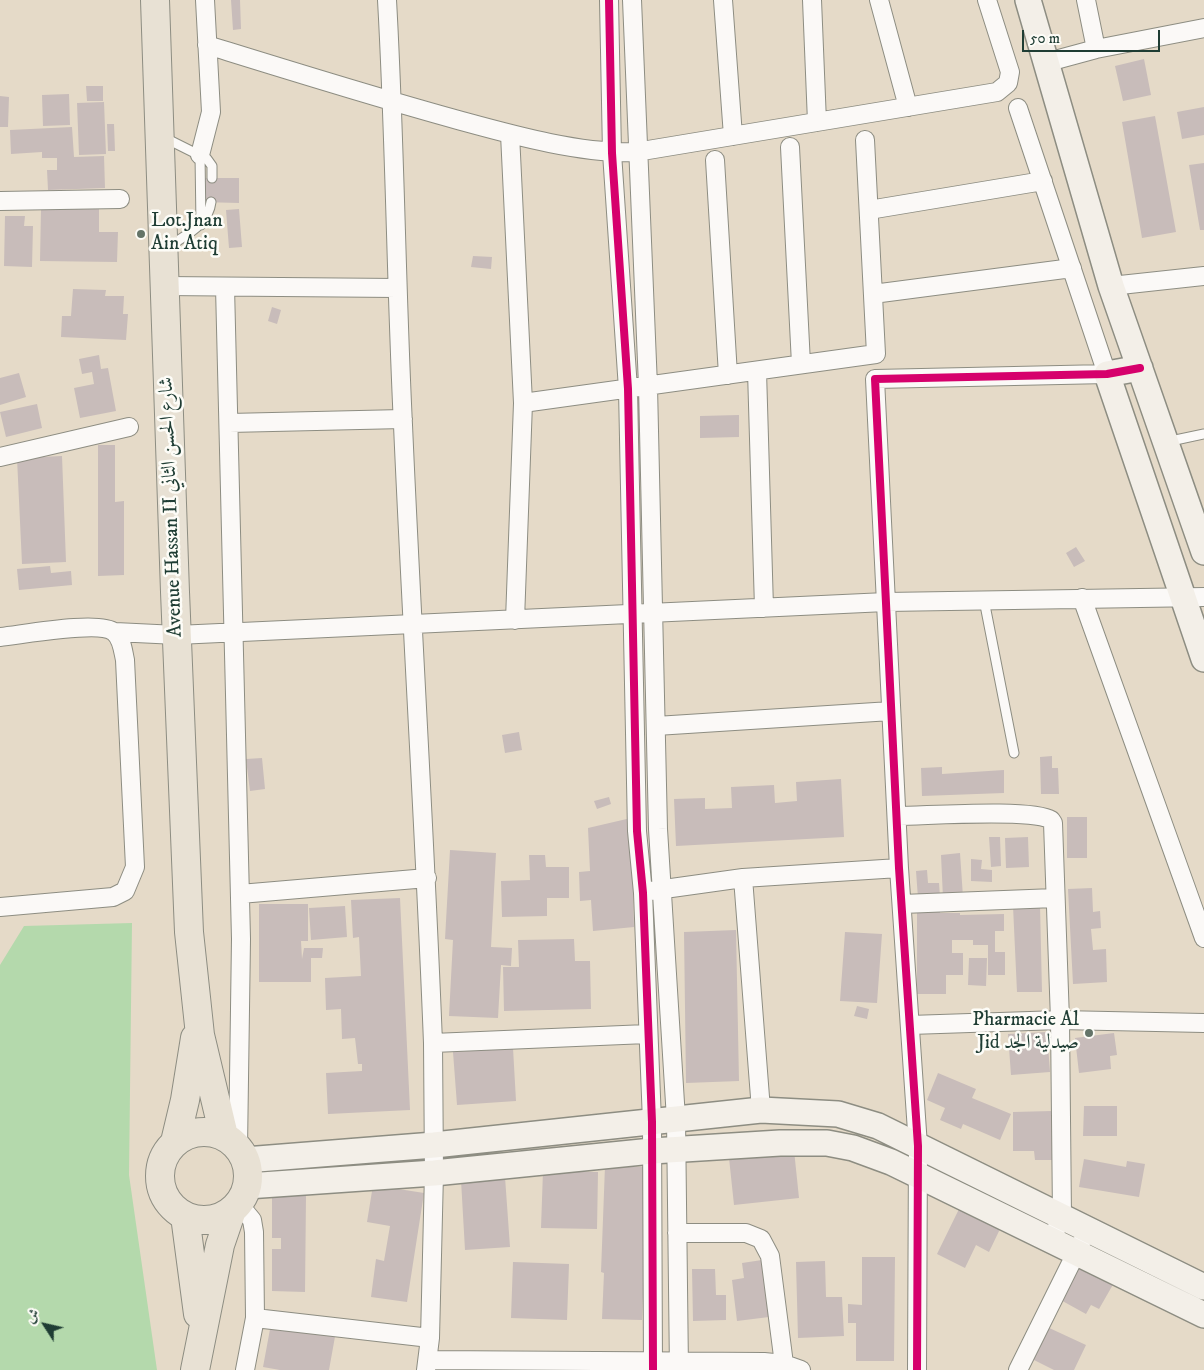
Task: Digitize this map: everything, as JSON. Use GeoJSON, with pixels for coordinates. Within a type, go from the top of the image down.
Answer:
{"type":"FeatureCollection","features":[{"type":"Feature","properties":{"kind":"main road","name":"Avenue Hassan II شارع الحسن الثاني"},"geometry":{"type":"LineString","coordinates":[[156,0],[164,286],[189,932],[197,1014],[209,1077],[238,1174]]}},
{"type":"Feature","properties":{"kind":"main road","name":"Avenue Hassan II شارع الحسن الثاني"},"geometry":{"type":"LineString","coordinates":[[175,1142],[189,1078],[197,1014]]}},
{"type":"Feature","properties":{"kind":"main road"},"geometry":{"type":"LineString","coordinates":[[197,1358],[220,1245],[238,1174],[208,1132],[193,1132],[175,1142],[165,1153],[160,1167],[160,1182],[164,1196],[173,1208],[185,1216],[204,1220],[224,1215],[238,1174]]}},
{"type":"Feature","properties":{"kind":"main road"},"geometry":{"type":"LineString","coordinates":[[185,1216],[195,1285],[197,1358]]}},
{"type":"Feature","properties":{"kind":"street"},"geometry":{"type":"LineString","coordinates":[[200,155],[210,112],[205,0]]}},
{"type":"Feature","properties":{"kind":"street"},"geometry":{"type":"LineString","coordinates":[[386,0],[392,102],[397,288],[427,878],[433,1043],[434,1173],[430,1338],[427,1365],[784,1364],[801,1370]]}},
{"type":"Feature","properties":{"kind":"street"},"geometry":{"type":"LineString","coordinates":[[609,0],[612,153],[628,389],[637,831],[642,893],[647,1034],[664,1120],[664,1150],[677,1233],[679,1365]]}},
{"type":"Feature","properties":{"kind":"street"},"geometry":{"type":"LineString","coordinates":[[632,0],[636,152],[648,386],[662,889],[664,1150],[652,1365]]}},
{"type":"Feature","properties":{"kind":"street"},"geometry":{"type":"LineString","coordinates":[[722,0],[733,136]]}},
{"type":"Feature","properties":{"kind":"street"},"geometry":{"type":"LineString","coordinates":[[812,0],[817,122]]}},
{"type":"Feature","properties":{"kind":"street"},"geometry":{"type":"LineString","coordinates":[[879,0],[908,106]]}},
{"type":"Feature","properties":{"kind":"street"},"geometry":{"type":"LineString","coordinates":[[207,45],[392,102],[510,134],[612,153],[636,152],[997,92],[1008,83],[1010,72],[987,0]]}},
{"type":"Feature","properties":{"kind":"street"},"geometry":{"type":"LineString","coordinates":[[1028,0],[1048,62],[1111,286],[1204,552]]}},
{"type":"Feature","properties":{"kind":"street"},"geometry":{"type":"LineString","coordinates":[[1086,0],[1096,50]]}},
{"type":"Feature","properties":{"kind":"street"},"geometry":{"type":"LineString","coordinates":[[1048,62],[1096,50],[1204,28]]}},
{"type":"Feature","properties":{"kind":"street"},"geometry":{"type":"LineString","coordinates":[[1018,108],[1107,374],[1193,598],[1204,659]]}},
{"type":"Feature","properties":{"kind":"street"},"geometry":{"type":"LineString","coordinates":[[510,134],[522,403],[515,620]]}},
{"type":"Feature","properties":{"kind":"street"},"geometry":{"type":"LineString","coordinates":[[522,403],[876,354],[866,140]]}},
{"type":"Feature","properties":{"kind":"street"},"geometry":{"type":"LineString","coordinates":[[790,146],[801,364]]}},
{"type":"Feature","properties":{"kind":"street"},"geometry":{"type":"LineString","coordinates":[[715,160],[728,375]]}},
{"type":"Feature","properties":{"kind":"street"},"geometry":{"type":"LineString","coordinates":[[869,210],[1043,181]]}},
{"type":"Feature","properties":{"kind":"street"},"geometry":{"type":"LineString","coordinates":[[0,201],[120,199]]}},
{"type":"Feature","properties":{"kind":"street"},"geometry":{"type":"LineString","coordinates":[[874,294],[1072,268]]}},
{"type":"Feature","properties":{"kind":"street"},"geometry":{"type":"LineString","coordinates":[[1111,286],[1204,276]]}},
{"type":"Feature","properties":{"kind":"street"},"geometry":{"type":"LineString","coordinates":[[164,286],[397,288]]}},
{"type":"Feature","properties":{"kind":"street"},"geometry":{"type":"LineString","coordinates":[[225,287],[240,894],[238,1174],[254,1232],[254,1318],[245,1370]]}},
{"type":"Feature","properties":{"kind":"street"},"geometry":{"type":"LineString","coordinates":[[917,1370],[918,1146],[899,868],[898,816],[875,379],[1107,374],[1140,368]]}},
{"type":"Feature","properties":{"kind":"street"},"geometry":{"type":"LineString","coordinates":[[757,371],[764,608]]}},
{"type":"Feature","properties":{"kind":"street"},"geometry":{"type":"LineString","coordinates":[[229,423],[403,419]]}},
{"type":"Feature","properties":{"kind":"street"},"geometry":{"type":"LineString","coordinates":[[0,457],[129,427]]}},
{"type":"Feature","properties":{"kind":"street"},"geometry":{"type":"LineString","coordinates":[[1082,598],[1204,938]]}},
{"type":"Feature","properties":{"kind":"street"},"geometry":{"type":"LineString","coordinates":[[0,637],[80,627],[106,628],[115,632],[177,635],[886,602],[1193,598]]}},
{"type":"Feature","properties":{"kind":"street"},"geometry":{"type":"LineString","coordinates":[[0,907],[114,897],[125,891],[131,880],[135,867],[125,660],[121,643],[115,632]]}},
{"type":"Feature","properties":{"kind":"street"},"geometry":{"type":"LineString","coordinates":[[656,726],[891,711]]}},
{"type":"Feature","properties":{"kind":"street"},"geometry":{"type":"LineString","coordinates":[[898,816],[1016,814],[1048,818],[1053,823],[1060,1020],[1062,1217],[1051,1240]]}},
{"type":"Feature","properties":{"kind":"street"},"geometry":{"type":"LineString","coordinates":[[642,893],[744,878],[899,868]]}},
{"type":"Feature","properties":{"kind":"street"},"geometry":{"type":"LineString","coordinates":[[240,894],[427,878]]}},
{"type":"Feature","properties":{"kind":"street"},"geometry":{"type":"LineString","coordinates":[[744,878],[760,1110]]}},
{"type":"Feature","properties":{"kind":"street"},"geometry":{"type":"LineString","coordinates":[[902,904],[1055,898]]}},
{"type":"Feature","properties":{"kind":"street"},"geometry":{"type":"LineString","coordinates":[[910,1025],[1060,1020],[1204,1023]]}},
{"type":"Feature","properties":{"kind":"street"},"geometry":{"type":"LineString","coordinates":[[433,1043],[647,1034]]}},
{"type":"Feature","properties":{"kind":"street"},"geometry":{"type":"LineString","coordinates":[[238,1174],[434,1145],[760,1110],[838,1114],[878,1126],[1062,1217],[1082,1242],[1204,1315]]}},
{"type":"Feature","properties":{"kind":"street"},"geometry":{"type":"LineString","coordinates":[[238,1174],[434,1173],[664,1150],[780,1143],[827,1143],[866,1153],[1051,1240],[1082,1242],[1204,1287]]}},
{"type":"Feature","properties":{"kind":"street"},"geometry":{"type":"LineString","coordinates":[[677,1233],[746,1233],[761,1239],[770,1256],[784,1364]]}},
{"type":"Feature","properties":{"kind":"street"},"geometry":{"type":"LineString","coordinates":[[1018,1370],[1082,1242]]}},
{"type":"Feature","properties":{"kind":"street"},"geometry":{"type":"LineString","coordinates":[[254,1318],[430,1338]]}},
{"type":"Feature","properties":{"kind":"lane"},"geometry":{"type":"LineString","coordinates":[[159,135],[200,155],[210,162],[212,178]]}},
{"type":"Feature","properties":{"kind":"lane"},"geometry":{"type":"LineString","coordinates":[[200,155],[200,225]]}},
{"type":"Feature","properties":{"kind":"lane"},"geometry":{"type":"LineString","coordinates":[[163,251],[200,225],[208,215],[211,202]]}},
{"type":"Feature","properties":{"kind":"lane"},"geometry":{"type":"LineString","coordinates":[[1166,442],[1204,434]]}},
{"type":"Feature","properties":{"kind":"lane"},"geometry":{"type":"LineString","coordinates":[[984,600],[1014,753]]}},
{"type":"Feature","properties":{"kind":"green space"},"geometry":{"type":"Polygon","coordinates":[[[132,923],[129,1175],[157,1370],[0,1370],[0,965],[24,926],[132,923]]]}},
{"type":"Feature","properties":{"kind":"building"},"geometry":{"type":"Polygon","coordinates":[[[231,0],[240,0],[241,29],[233,30],[231,0]]]}},
{"type":"Feature","properties":{"kind":"building"},"geometry":{"type":"Polygon","coordinates":[[[1144,59],[1151,95],[1123,101],[1115,66],[1144,59]]]}},
{"type":"Feature","properties":{"kind":"building"},"geometry":{"type":"Polygon","coordinates":[[[86,86],[103,86],[103,101],[87,101],[86,86]]]}},
{"type":"Feature","properties":{"kind":"building"},"geometry":{"type":"Polygon","coordinates":[[[69,94],[70,125],[43,126],[42,95],[69,94]]]}},
{"type":"Feature","properties":{"kind":"building"},"geometry":{"type":"Polygon","coordinates":[[[0,96],[9,97],[8,127],[0,127],[0,96]]]}},
{"type":"Feature","properties":{"kind":"building"},"geometry":{"type":"Polygon","coordinates":[[[104,102],[106,154],[79,155],[77,103],[104,102]]]}},
{"type":"Feature","properties":{"kind":"building"},"geometry":{"type":"Polygon","coordinates":[[[1204,107],[1204,135],[1182,139],[1177,112],[1204,107]]]}},
{"type":"Feature","properties":{"kind":"building"},"geometry":{"type":"Polygon","coordinates":[[[1155,116],[1176,232],[1142,238],[1122,122],[1155,116]]]}},
{"type":"Feature","properties":{"kind":"building"},"geometry":{"type":"Polygon","coordinates":[[[107,124],[114,124],[115,151],[108,151],[107,124]]]}},
{"type":"Feature","properties":{"kind":"building"},"geometry":{"type":"Polygon","coordinates":[[[72,127],[74,157],[104,156],[105,188],[48,190],[47,170],[57,170],[57,158],[42,158],[42,152],[11,154],[10,130],[72,127]]]}},
{"type":"Feature","properties":{"kind":"building"},"geometry":{"type":"Polygon","coordinates":[[[1204,163],[1204,230],[1200,230],[1189,165],[1204,163]]]}},
{"type":"Feature","properties":{"kind":"building"},"geometry":{"type":"Polygon","coordinates":[[[202,178],[239,178],[239,203],[201,202],[202,178]]]}},
{"type":"Feature","properties":{"kind":"building"},"geometry":{"type":"Polygon","coordinates":[[[99,208],[99,232],[118,232],[117,262],[40,261],[41,209],[99,208]]]}},
{"type":"Feature","properties":{"kind":"building"},"geometry":{"type":"Polygon","coordinates":[[[239,209],[242,247],[229,248],[226,210],[239,209]]]}},
{"type":"Feature","properties":{"kind":"building"},"geometry":{"type":"Polygon","coordinates":[[[5,216],[25,216],[24,226],[33,226],[32,267],[4,266],[5,216]]]}},
{"type":"Feature","properties":{"kind":"building"},"geometry":{"type":"Polygon","coordinates":[[[473,256],[492,257],[491,269],[471,267],[473,256]]]}},
{"type":"Feature","properties":{"kind":"building"},"geometry":{"type":"Polygon","coordinates":[[[73,289],[106,290],[105,296],[124,296],[123,314],[128,314],[126,340],[61,337],[62,316],[71,316],[73,289]]]}},
{"type":"Feature","properties":{"kind":"building"},"geometry":{"type":"Polygon","coordinates":[[[272,307],[281,310],[277,324],[268,321],[272,307]]]}},
{"type":"Feature","properties":{"kind":"building"},"geometry":{"type":"Polygon","coordinates":[[[99,355],[101,369],[108,368],[116,411],[80,418],[74,388],[94,384],[92,372],[82,374],[79,359],[99,355]]]}},
{"type":"Feature","properties":{"kind":"building"},"geometry":{"type":"Polygon","coordinates":[[[19,373],[26,397],[0,405],[0,378],[19,373]]]}},
{"type":"Feature","properties":{"kind":"building"},"geometry":{"type":"Polygon","coordinates":[[[37,404],[42,428],[6,437],[0,412],[37,404]]]}},
{"type":"Feature","properties":{"kind":"building"},"geometry":{"type":"Polygon","coordinates":[[[739,415],[739,437],[700,438],[700,416],[739,415]]]}},
{"type":"Feature","properties":{"kind":"building"},"geometry":{"type":"Polygon","coordinates":[[[98,445],[115,445],[115,502],[124,501],[124,575],[98,576],[98,445]]]}},
{"type":"Feature","properties":{"kind":"building"},"geometry":{"type":"Polygon","coordinates":[[[62,456],[66,562],[22,564],[17,458],[62,456]]]}},
{"type":"Feature","properties":{"kind":"building"},"geometry":{"type":"Polygon","coordinates":[[[1076,547],[1085,561],[1074,567],[1066,553],[1076,547]]]}},
{"type":"Feature","properties":{"kind":"building"},"geometry":{"type":"Polygon","coordinates":[[[50,566],[51,573],[71,571],[72,585],[19,590],[17,569],[50,566]]]}},
{"type":"Feature","properties":{"kind":"building"},"geometry":{"type":"Polygon","coordinates":[[[519,732],[522,750],[505,753],[502,735],[519,732]]]}},
{"type":"Feature","properties":{"kind":"building"},"geometry":{"type":"Polygon","coordinates":[[[1052,756],[1052,768],[1058,768],[1059,794],[1041,794],[1040,757],[1052,756]]]}},
{"type":"Feature","properties":{"kind":"building"},"geometry":{"type":"Polygon","coordinates":[[[262,758],[265,789],[250,791],[246,759],[262,758]]]}},
{"type":"Feature","properties":{"kind":"building"},"geometry":{"type":"Polygon","coordinates":[[[942,767],[942,774],[1004,770],[1004,793],[922,796],[921,768],[942,767]]]}},
{"type":"Feature","properties":{"kind":"building"},"geometry":{"type":"Polygon","coordinates":[[[841,779],[844,837],[676,846],[674,799],[705,798],[705,809],[732,808],[731,787],[774,785],[775,803],[797,801],[796,782],[841,779]]]}},
{"type":"Feature","properties":{"kind":"building"},"geometry":{"type":"Polygon","coordinates":[[[609,797],[611,804],[597,809],[594,801],[609,797]]]}},
{"type":"Feature","properties":{"kind":"building"},"geometry":{"type":"Polygon","coordinates":[[[1067,817],[1087,817],[1087,858],[1067,858],[1067,817]]]}},
{"type":"Feature","properties":{"kind":"building"},"geometry":{"type":"Polygon","coordinates":[[[631,818],[634,927],[593,931],[591,900],[580,901],[579,872],[590,871],[588,828],[631,818]]]}},
{"type":"Feature","properties":{"kind":"building"},"geometry":{"type":"Polygon","coordinates":[[[989,837],[1000,837],[1001,866],[991,867],[989,837]]]}},
{"type":"Feature","properties":{"kind":"building"},"geometry":{"type":"Polygon","coordinates":[[[1028,837],[1029,867],[1006,868],[1005,838],[1028,837]]]}},
{"type":"Feature","properties":{"kind":"building"},"geometry":{"type":"Polygon","coordinates":[[[450,850],[496,853],[491,947],[512,948],[511,966],[501,965],[498,1018],[449,1016],[453,940],[445,939],[450,850]]]}},
{"type":"Feature","properties":{"kind":"building"},"geometry":{"type":"Polygon","coordinates":[[[960,853],[963,897],[943,898],[941,855],[960,853]]]}},
{"type":"Feature","properties":{"kind":"building"},"geometry":{"type":"Polygon","coordinates":[[[529,855],[545,855],[546,867],[569,867],[569,898],[547,898],[547,916],[502,917],[501,881],[530,880],[529,855]]]}},
{"type":"Feature","properties":{"kind":"building"},"geometry":{"type":"Polygon","coordinates":[[[971,859],[982,860],[981,869],[992,870],[992,882],[971,881],[971,859]]]}},
{"type":"Feature","properties":{"kind":"building"},"geometry":{"type":"Polygon","coordinates":[[[927,870],[928,883],[939,883],[940,897],[918,898],[916,871],[927,870]]]}},
{"type":"Feature","properties":{"kind":"building"},"geometry":{"type":"Polygon","coordinates":[[[1092,888],[1093,912],[1100,911],[1101,928],[1091,929],[1093,950],[1106,949],[1107,982],[1073,984],[1068,889],[1092,888]]]}},
{"type":"Feature","properties":{"kind":"building"},"geometry":{"type":"Polygon","coordinates":[[[400,898],[410,1110],[328,1114],[326,1073],[362,1071],[362,1064],[358,1064],[355,1038],[342,1039],[341,1009],[326,1010],[325,978],[361,976],[359,937],[353,938],[351,900],[400,898]]]}},
{"type":"Feature","properties":{"kind":"building"},"geometry":{"type":"Polygon","coordinates":[[[259,904],[308,904],[308,941],[301,941],[302,959],[304,948],[323,948],[322,958],[311,958],[311,982],[259,982],[259,904]]]}},
{"type":"Feature","properties":{"kind":"building"},"geometry":{"type":"Polygon","coordinates":[[[1040,905],[1042,992],[1017,992],[1013,906],[1040,905]]]}},
{"type":"Feature","properties":{"kind":"building"},"geometry":{"type":"Polygon","coordinates":[[[345,906],[347,937],[311,940],[309,908],[345,906]]]}},
{"type":"Feature","properties":{"kind":"building"},"geometry":{"type":"Polygon","coordinates":[[[917,909],[940,909],[940,913],[960,913],[960,915],[1004,914],[1004,931],[995,931],[995,952],[1005,952],[1005,975],[988,975],[988,945],[973,945],[973,940],[952,940],[952,953],[963,953],[963,975],[946,975],[946,994],[917,994],[917,909]]]}},
{"type":"Feature","properties":{"kind":"building"},"geometry":{"type":"Polygon","coordinates":[[[736,930],[739,1081],[686,1083],[684,932],[736,930]]]}},
{"type":"Feature","properties":{"kind":"building"},"geometry":{"type":"Polygon","coordinates":[[[845,932],[882,934],[877,1003],[840,1001],[845,932]]]}},
{"type":"Feature","properties":{"kind":"building"},"geometry":{"type":"Polygon","coordinates":[[[574,939],[575,961],[590,961],[591,1009],[504,1011],[503,967],[519,967],[518,940],[574,939]]]}},
{"type":"Feature","properties":{"kind":"building"},"geometry":{"type":"Polygon","coordinates":[[[969,958],[987,958],[986,986],[968,985],[969,958]]]}},
{"type":"Feature","properties":{"kind":"building"},"geometry":{"type":"Polygon","coordinates":[[[857,1006],[869,1009],[867,1019],[854,1016],[857,1006]]]}},
{"type":"Feature","properties":{"kind":"building"},"geometry":{"type":"Polygon","coordinates":[[[1047,1032],[1050,1072],[1011,1075],[1008,1034],[1047,1032]]]}},
{"type":"Feature","properties":{"kind":"building"},"geometry":{"type":"Polygon","coordinates":[[[1114,1033],[1117,1055],[1110,1056],[1111,1069],[1079,1073],[1075,1038],[1114,1033]]]}},
{"type":"Feature","properties":{"kind":"building"},"geometry":{"type":"Polygon","coordinates":[[[513,1048],[516,1101],[457,1105],[453,1052],[513,1048]]]}},
{"type":"Feature","properties":{"kind":"building"},"geometry":{"type":"Polygon","coordinates":[[[938,1073],[976,1089],[972,1098],[1011,1114],[1000,1140],[963,1124],[961,1129],[940,1120],[945,1108],[927,1100],[938,1073]]]}},
{"type":"Feature","properties":{"kind":"building"},"geometry":{"type":"Polygon","coordinates":[[[1084,1106],[1117,1106],[1117,1136],[1083,1136],[1084,1106]]]}},
{"type":"Feature","properties":{"kind":"building"},"geometry":{"type":"Polygon","coordinates":[[[1052,1111],[1053,1160],[1035,1160],[1034,1151],[1013,1151],[1013,1112],[1052,1111]]]}},
{"type":"Feature","properties":{"kind":"building"},"geometry":{"type":"Polygon","coordinates":[[[794,1150],[799,1198],[734,1205],[729,1158],[794,1150]]]}},
{"type":"Feature","properties":{"kind":"building"},"geometry":{"type":"Polygon","coordinates":[[[1084,1159],[1126,1167],[1127,1161],[1145,1164],[1139,1197],[1079,1187],[1084,1159]]]}},
{"type":"Feature","properties":{"kind":"building"},"geometry":{"type":"Polygon","coordinates":[[[605,1166],[648,1167],[642,1320],[602,1319],[604,1273],[601,1272],[605,1166]]]}},
{"type":"Feature","properties":{"kind":"building"},"geometry":{"type":"Polygon","coordinates":[[[543,1171],[598,1172],[597,1229],[541,1228],[543,1171]]]}},
{"type":"Feature","properties":{"kind":"building"},"geometry":{"type":"Polygon","coordinates":[[[505,1177],[510,1247],[465,1250],[461,1180],[505,1177]]]}},
{"type":"Feature","properties":{"kind":"building"},"geometry":{"type":"Polygon","coordinates":[[[373,1185],[424,1193],[407,1302],[371,1297],[376,1259],[384,1261],[390,1226],[367,1222],[373,1185]]]}},
{"type":"Feature","properties":{"kind":"building"},"geometry":{"type":"Polygon","coordinates":[[[272,1196],[306,1196],[305,1292],[272,1291],[272,1249],[281,1249],[281,1238],[272,1238],[272,1196]]]}},
{"type":"Feature","properties":{"kind":"building"},"geometry":{"type":"Polygon","coordinates":[[[959,1209],[1000,1229],[989,1252],[976,1245],[965,1268],[937,1254],[959,1209]]]}},
{"type":"Feature","properties":{"kind":"building"},"geometry":{"type":"Polygon","coordinates":[[[862,1257],[895,1257],[894,1361],[856,1361],[856,1323],[848,1323],[848,1304],[862,1305],[862,1257]]]}},
{"type":"Feature","properties":{"kind":"building"},"geometry":{"type":"Polygon","coordinates":[[[762,1260],[769,1317],[737,1321],[732,1280],[744,1278],[742,1263],[762,1260]]]}},
{"type":"Feature","properties":{"kind":"building"},"geometry":{"type":"Polygon","coordinates":[[[1079,1260],[1115,1281],[1099,1309],[1091,1305],[1086,1314],[1057,1298],[1079,1260]]]}},
{"type":"Feature","properties":{"kind":"building"},"geometry":{"type":"Polygon","coordinates":[[[825,1261],[826,1297],[842,1297],[844,1336],[798,1338],[796,1262],[825,1261]]]}},
{"type":"Feature","properties":{"kind":"building"},"geometry":{"type":"Polygon","coordinates":[[[513,1262],[569,1264],[567,1320],[511,1318],[513,1262]]]}},
{"type":"Feature","properties":{"kind":"building"},"geometry":{"type":"Polygon","coordinates":[[[692,1269],[715,1269],[716,1295],[726,1295],[726,1320],[693,1321],[692,1269]]]}},
{"type":"Feature","properties":{"kind":"building"},"geometry":{"type":"Polygon","coordinates":[[[271,1324],[336,1331],[329,1370],[280,1370],[263,1367],[271,1324]]]}},
{"type":"Feature","properties":{"kind":"building"},"geometry":{"type":"Polygon","coordinates":[[[1045,1326],[1086,1345],[1074,1370],[1054,1370],[1030,1358],[1045,1326]]]}},
{"type":"Feature","properties":{"kind":"cycle path"},"geometry":{"type":"LineString","coordinates":[[609,0],[612,153],[628,389],[637,831],[643,893],[652,1122],[653,1370]]}},
{"type":"Feature","properties":{"kind":"cycle path"},"geometry":{"type":"LineString","coordinates":[[917,1370],[918,1146],[899,868],[875,379],[1107,374],[1140,368]]}},
{"type":"Feature","properties":{"kind":"place","name":"Lot.Jnan Ain Atiq"},"geometry":{"type":"Point","coordinates":[141,234]}},
{"type":"Feature","properties":{"kind":"place","name":"Pharmacie Al Jid صيدلية الجد"},"geometry":{"type":"Point","coordinates":[1089,1033]}}]}
